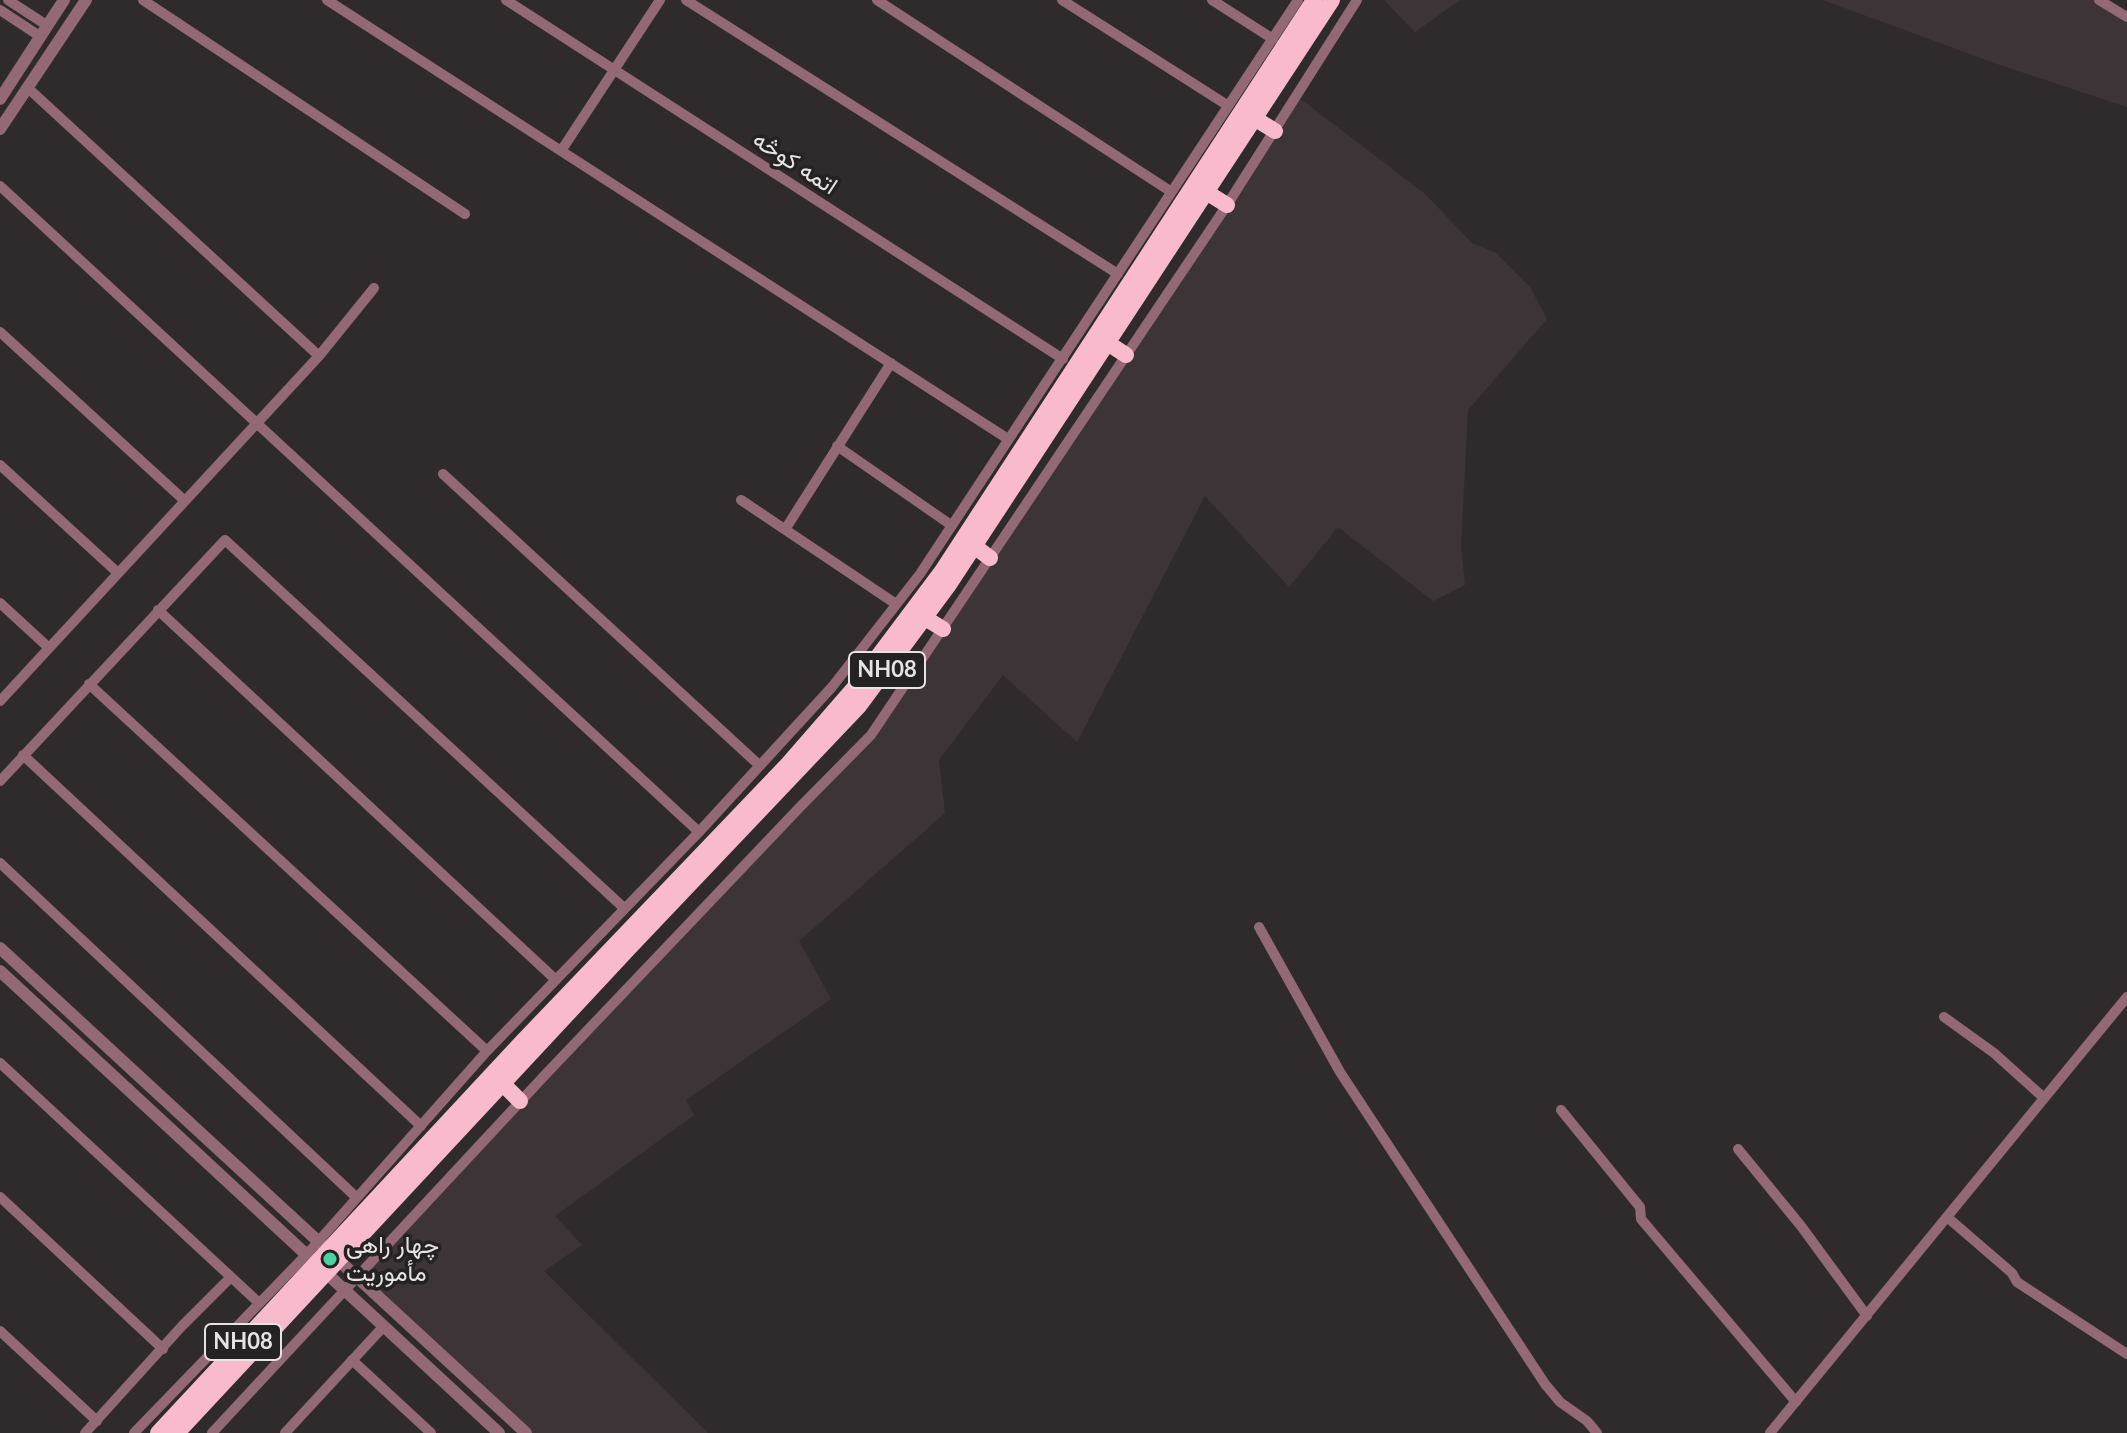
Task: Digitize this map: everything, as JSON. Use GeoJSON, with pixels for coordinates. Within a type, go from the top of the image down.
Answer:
{"type":"FeatureCollection","features":[{"type":"Feature","properties":{"kind":"highway","name":"NH08"},"geometry":{"type":"LineString","coordinates":[[158,1433],[788,764],[855,687],[942,571],[1314,0]]}},
{"type":"Feature","properties":{"kind":"highway","name":"NH08"},"geometry":{"type":"LineString","coordinates":[[177,1433],[323,1256],[503,1084],[836,732],[897,658],[974,546],[1332,0]]}},
{"type":"Feature","properties":{"kind":"highway"},"geometry":{"type":"LineString","coordinates":[[1254,118],[1275,131]]}},
{"type":"Feature","properties":{"kind":"highway"},"geometry":{"type":"LineString","coordinates":[[1206,192],[1227,205]]}},
{"type":"Feature","properties":{"kind":"highway"},"geometry":{"type":"LineString","coordinates":[[1106,342],[1126,355]]}},
{"type":"Feature","properties":{"kind":"highway"},"geometry":{"type":"LineString","coordinates":[[974,546],[990,558]]}},
{"type":"Feature","properties":{"kind":"highway"},"geometry":{"type":"LineString","coordinates":[[925,618],[943,629]]}},
{"type":"Feature","properties":{"kind":"highway"},"geometry":{"type":"LineString","coordinates":[[503,1084],[520,1101]]}},
{"type":"Feature","properties":{"kind":"street"},"geometry":{"type":"LineString","coordinates":[[8,0],[44,31]]}},
{"type":"Feature","properties":{"kind":"street"},"geometry":{"type":"LineString","coordinates":[[0,99],[64,0]]}},
{"type":"Feature","properties":{"kind":"street"},"geometry":{"type":"LineString","coordinates":[[0,129],[86,0]]}},
{"type":"Feature","properties":{"kind":"street"},"geometry":{"type":"LineString","coordinates":[[143,0],[465,214]]}},
{"type":"Feature","properties":{"kind":"street"},"geometry":{"type":"LineString","coordinates":[[327,0],[1008,439]]}},
{"type":"Feature","properties":{"kind":"street","name":"اتمه کوڅه"},"geometry":{"type":"LineString","coordinates":[[506,0],[1063,359]]}},
{"type":"Feature","properties":{"kind":"street"},"geometry":{"type":"LineString","coordinates":[[561,151],[660,0]]}},
{"type":"Feature","properties":{"kind":"street"},"geometry":{"type":"LineString","coordinates":[[686,0],[1118,274]]}},
{"type":"Feature","properties":{"kind":"street"},"geometry":{"type":"LineString","coordinates":[[877,0],[1170,191]]}},
{"type":"Feature","properties":{"kind":"street"},"geometry":{"type":"LineString","coordinates":[[1062,0],[1227,105]]}},
{"type":"Feature","properties":{"kind":"street"},"geometry":{"type":"LineString","coordinates":[[1212,0],[1273,39]]}},
{"type":"Feature","properties":{"kind":"street"},"geometry":{"type":"LineString","coordinates":[[134,1433],[258,1302],[323,1256],[356,1197],[487,1051],[699,832],[832,687],[920,574],[1298,0]]}},
{"type":"Feature","properties":{"kind":"street"},"geometry":{"type":"LineString","coordinates":[[212,1433],[520,1101],[871,735],[1227,205],[1357,0]]}},
{"type":"Feature","properties":{"kind":"street"},"geometry":{"type":"LineString","coordinates":[[2099,0],[2127,17]]}},
{"type":"Feature","properties":{"kind":"street"},"geometry":{"type":"LineString","coordinates":[[0,10],[44,31]]}},
{"type":"Feature","properties":{"kind":"street"},"geometry":{"type":"LineString","coordinates":[[29,89],[319,356]]}},
{"type":"Feature","properties":{"kind":"street"},"geometry":{"type":"LineString","coordinates":[[0,186],[699,832]]}},
{"type":"Feature","properties":{"kind":"street"},"geometry":{"type":"LineString","coordinates":[[0,701],[319,356],[374,288]]}},
{"type":"Feature","properties":{"kind":"street"},"geometry":{"type":"LineString","coordinates":[[0,332],[185,501]]}},
{"type":"Feature","properties":{"kind":"street"},"geometry":{"type":"LineString","coordinates":[[786,528],[891,363]]}},
{"type":"Feature","properties":{"kind":"street"},"geometry":{"type":"LineString","coordinates":[[837,446],[951,525]]}},
{"type":"Feature","properties":{"kind":"street"},"geometry":{"type":"LineString","coordinates":[[0,465],[118,573]]}},
{"type":"Feature","properties":{"kind":"street"},"geometry":{"type":"LineString","coordinates":[[443,474],[759,765]]}},
{"type":"Feature","properties":{"kind":"street"},"geometry":{"type":"LineString","coordinates":[[741,500],[896,604]]}},
{"type":"Feature","properties":{"kind":"street"},"geometry":{"type":"LineString","coordinates":[[0,781],[225,540],[624,908]]}},
{"type":"Feature","properties":{"kind":"street"},"geometry":{"type":"LineString","coordinates":[[0,603],[49,648]]}},
{"type":"Feature","properties":{"kind":"street"},"geometry":{"type":"LineString","coordinates":[[158,610],[556,980]]}},
{"type":"Feature","properties":{"kind":"street"},"geometry":{"type":"LineString","coordinates":[[89,684],[487,1051]]}},
{"type":"Feature","properties":{"kind":"street"},"geometry":{"type":"LineString","coordinates":[[23,755],[421,1126]]}},
{"type":"Feature","properties":{"kind":"street"},"geometry":{"type":"LineString","coordinates":[[0,863],[356,1197]]}},
{"type":"Feature","properties":{"kind":"street"},"geometry":{"type":"LineString","coordinates":[[1259,927],[1340,1072],[1545,1384],[1560,1402],[1587,1421],[1597,1433]]}},
{"type":"Feature","properties":{"kind":"street"},"geometry":{"type":"LineString","coordinates":[[0,948],[323,1256],[345,1290],[499,1433]]}},
{"type":"Feature","properties":{"kind":"street"},"geometry":{"type":"LineString","coordinates":[[0,971],[323,1256],[356,1277],[526,1433]]}},
{"type":"Feature","properties":{"kind":"street"},"geometry":{"type":"LineString","coordinates":[[1770,1433],[2127,997]]}},
{"type":"Feature","properties":{"kind":"street"},"geometry":{"type":"LineString","coordinates":[[1944,1017],[1994,1053],[2044,1098]]}},
{"type":"Feature","properties":{"kind":"street"},"geometry":{"type":"LineString","coordinates":[[0,1063],[258,1302]]}},
{"type":"Feature","properties":{"kind":"street"},"geometry":{"type":"LineString","coordinates":[[1561,1110],[1640,1207],[1641,1219],[1796,1402]]}},
{"type":"Feature","properties":{"kind":"street"},"geometry":{"type":"LineString","coordinates":[[1738,1149],[1801,1226],[1867,1316]]}},
{"type":"Feature","properties":{"kind":"street"},"geometry":{"type":"LineString","coordinates":[[0,1197],[163,1349]]}},
{"type":"Feature","properties":{"kind":"street"},"geometry":{"type":"LineString","coordinates":[[1947,1217],[2012,1273],[2017,1282],[2127,1354]]}},
{"type":"Feature","properties":{"kind":"street"},"geometry":{"type":"LineString","coordinates":[[85,1433],[231,1277]]}},
{"type":"Feature","properties":{"kind":"street"},"geometry":{"type":"LineString","coordinates":[[288,1432],[384,1326]]}},
{"type":"Feature","properties":{"kind":"street"},"geometry":{"type":"LineString","coordinates":[[0,1331],[97,1421]]}},
{"type":"Feature","properties":{"kind":"street"},"geometry":{"type":"LineString","coordinates":[[352,1360],[431,1433]]}},
{"type":"Feature","properties":{"kind":"shaded area"},"geometry":{"type":"Polygon","coordinates":[[[1384,0],[1460,0],[1415,32],[1384,0]]]}},
{"type":"Feature","properties":{"kind":"shaded area"},"geometry":{"type":"Polygon","coordinates":[[[1823,0],[2099,0],[2127,17],[2127,107],[2000,65],[1823,0]]]}},
{"type":"Feature","properties":{"kind":"shaded area"},"geometry":{"type":"Polygon","coordinates":[[[1298,97],[1425,194],[1472,243],[1496,253],[1530,287],[1547,319],[1468,410],[1461,545],[1465,585],[1433,601],[1338,527],[1289,587],[1205,496],[1077,742],[1003,675],[939,760],[945,813],[799,941],[831,999],[686,1100],[694,1115],[555,1216],[582,1245],[544,1271],[708,1433],[526,1433],[356,1277],[871,735],[1298,97]]]}},
{"type":"Feature","properties":{"kind":"place","name":"چهار راهی مأموریت"},"geometry":{"type":"Point","coordinates":[330,1259]}}]}
